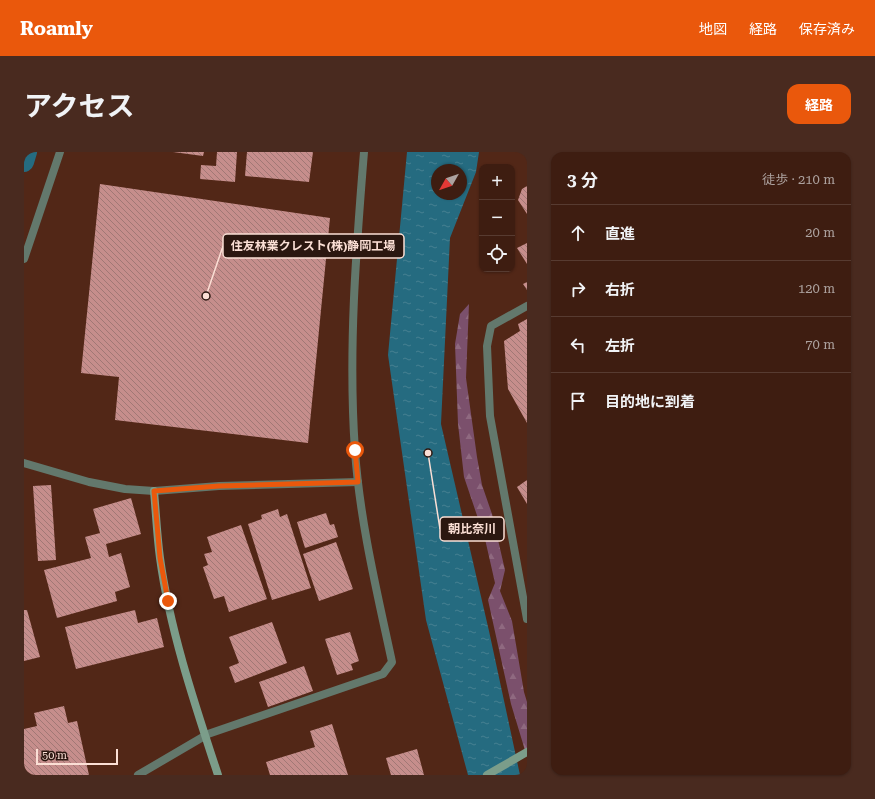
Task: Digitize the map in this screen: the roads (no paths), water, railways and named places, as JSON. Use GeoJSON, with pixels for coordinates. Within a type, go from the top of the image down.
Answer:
{"type":"FeatureCollection","features":[{"type":"Feature","properties":{"kind":"street"},"geometry":{"type":"LineString","coordinates":[[24,259],[60,152]]}},
{"type":"Feature","properties":{"kind":"street"},"geometry":{"type":"LineString","coordinates":[[138,775],[205,736],[383,674],[392,662],[374,580],[358,482],[352,389],[353,297],[364,152]]}},
{"type":"Feature","properties":{"kind":"street"},"geometry":{"type":"LineString","coordinates":[[527,306],[491,326],[487,346],[490,416],[524,590],[527,620]]}},
{"type":"Feature","properties":{"kind":"street"},"geometry":{"type":"LineString","coordinates":[[24,463],[89,482],[125,489],[154,491],[219,486],[358,482]]}},
{"type":"Feature","properties":{"kind":"street"},"geometry":{"type":"LineString","coordinates":[[154,491],[160,558],[168,601],[205,736],[218,775]]}},
{"type":"Feature","properties":{"kind":"street"},"geometry":{"type":"LineString","coordinates":[[488,775],[527,752]]}},
{"type":"Feature","properties":{"kind":"water"},"geometry":{"type":"Polygon","coordinates":[[[407,152],[479,152],[476,172],[467,195],[467,164],[431,164],[431,200],[465,200],[450,238],[441,424],[489,631],[520,775],[468,775],[426,620],[388,355],[407,152]]]}},
{"type":"Feature","properties":{"kind":"waterway"},"geometry":{"type":"LineString","coordinates":[[24,162],[27,152]]}},
{"type":"Feature","properties":{"kind":"place","name":"住友林業クレスト(株)静岡工場"},"geometry":{"type":"Point","coordinates":[206,296]}},
{"type":"Feature","properties":{"kind":"place","name":"朝比奈川"},"geometry":{"type":"Point","coordinates":[428,453]}}]}
